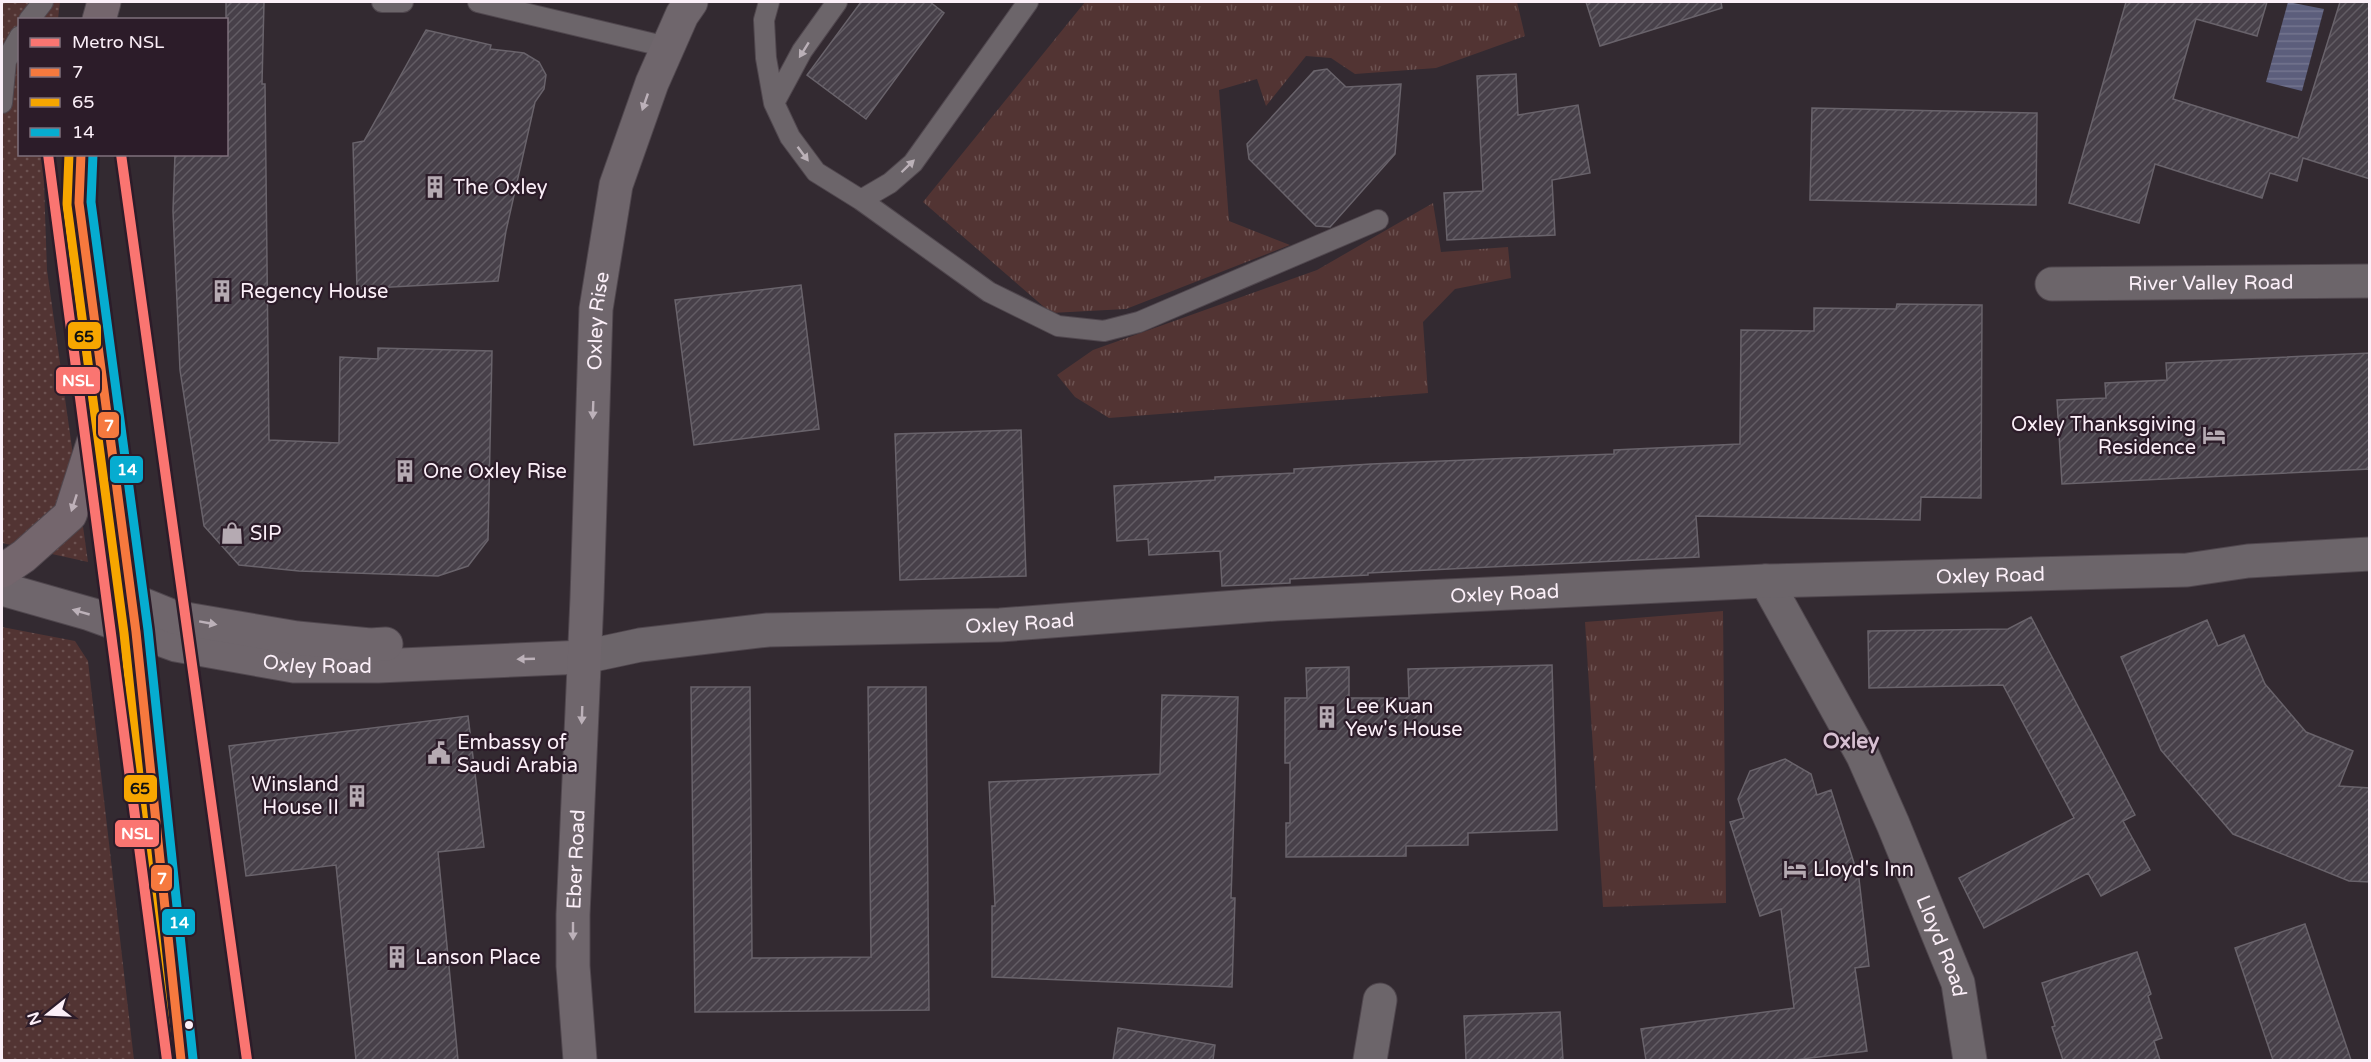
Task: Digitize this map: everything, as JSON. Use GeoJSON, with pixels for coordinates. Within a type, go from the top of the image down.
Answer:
{"type":"FeatureCollection","features":[{"type":"Feature","properties":{"kind":"main road"},"geometry":{"type":"LineString","coordinates":[[100,18],[104,2]]}},
{"type":"Feature","properties":{"kind":"main road","name":"Oxley Rise"},"geometry":{"type":"LineString","coordinates":[[585,646],[596,309],[605,248],[616,185],[652,83],[682,15],[691,2]]}},
{"type":"Feature","properties":{"kind":"main road"},"geometry":{"type":"LineString","coordinates":[[81,156],[79,203],[136,632],[181,1060]]}},
{"type":"Feature","properties":{"kind":"main road"},"geometry":{"type":"LineString","coordinates":[[2,571],[24,556],[70,515],[105,407]]}},
{"type":"Feature","properties":{"kind":"main road","name":"Oxley Road"},"geometry":{"type":"LineString","coordinates":[[2,589],[90,614],[176,645],[294,666],[378,666],[585,646]]}},
{"type":"Feature","properties":{"kind":"main road","name":"Oxley Road"},"geometry":{"type":"LineString","coordinates":[[132,600],[174,617],[297,638],[370,645],[585,646]]}},
{"type":"Feature","properties":{"kind":"main road","name":"Eber Road"},"geometry":{"type":"LineString","coordinates":[[580,1060],[573,966],[573,915],[585,646]]}},
{"type":"Feature","properties":{"kind":"street","name":"River Valley Road"},"geometry":{"type":"LineString","coordinates":[[2052,284],[2370,281]]}},
{"type":"Feature","properties":{"kind":"street","name":"Oxley Road"},"geometry":{"type":"LineString","coordinates":[[585,646],[640,645],[768,630],[1000,625],[1276,604],[1766,581],[2187,570],[2248,561],[2370,554]]}},
{"type":"Feature","properties":{"kind":"street","name":"Lloyd Road"},"geometry":{"type":"LineString","coordinates":[[1766,581],[1863,756],[1893,824],[1958,983],[1970,1060]]}},
{"type":"Feature","properties":{"kind":"street"},"geometry":{"type":"LineString","coordinates":[[1370,1060],[1380,1000]]}},
{"type":"Feature","properties":{"kind":"lane"},"geometry":{"type":"LineString","coordinates":[[31,18],[43,2]]}},
{"type":"Feature","properties":{"kind":"lane"},"geometry":{"type":"LineString","coordinates":[[382,2],[403,2]]}},
{"type":"Feature","properties":{"kind":"lane"},"geometry":{"type":"LineString","coordinates":[[478,2],[667,47]]}},
{"type":"Feature","properties":{"kind":"lane"},"geometry":{"type":"LineString","coordinates":[[769,2],[764,20],[774,103],[790,136],[816,172],[861,200],[989,292],[1058,326],[1104,331],[1139,322],[1378,220]]}},
{"type":"Feature","properties":{"kind":"lane"},"geometry":{"type":"LineString","coordinates":[[774,103],[802,51],[837,2]]}},
{"type":"Feature","properties":{"kind":"lane"},"geometry":{"type":"LineString","coordinates":[[861,200],[890,183],[913,163],[1028,2]]}},
{"type":"Feature","properties":{"kind":"lane"},"geometry":{"type":"LineString","coordinates":[[2,103],[6,61],[18,40]]}},
{"type":"Feature","properties":{"kind":"green space"},"geometry":{"type":"Polygon","coordinates":[[[2,2],[60,2],[58,18],[18,18],[18,156],[43,156],[47,270],[88,562],[2,543],[2,2]]]}},
{"type":"Feature","properties":{"kind":"green space"},"geometry":{"type":"Polygon","coordinates":[[[1085,2],[1517,2],[1525,36],[1436,68],[1355,74],[1331,58],[1306,56],[1266,106],[1257,79],[1219,90],[1229,221],[1290,245],[1126,309],[1051,313],[923,202],[1085,2]]]}},
{"type":"Feature","properties":{"kind":"green space"},"geometry":{"type":"Polygon","coordinates":[[[1433,203],[1441,252],[1508,247],[1511,278],[1455,289],[1423,322],[1428,393],[1109,418],[1075,397],[1057,375],[1093,350],[1317,270],[1433,203]]]}},
{"type":"Feature","properties":{"kind":"green space"},"geometry":{"type":"Polygon","coordinates":[[[1723,611],[1726,903],[1603,907],[1585,622],[1723,611]]]}},
{"type":"Feature","properties":{"kind":"green space"},"geometry":{"type":"Polygon","coordinates":[[[2,627],[75,641],[88,661],[134,1060],[2,1060],[2,627]]]}},
{"type":"Feature","properties":{"kind":"water"},"geometry":{"type":"Polygon","coordinates":[[[2288,2],[2324,9],[2302,91],[2266,82],[2288,2]]]}},
{"type":"Feature","properties":{"kind":"building"},"geometry":{"type":"Polygon","coordinates":[[[226,2],[264,2],[262,84],[265,84],[269,440],[339,443],[340,357],[378,359],[378,348],[492,351],[488,540],[468,566],[438,576],[299,571],[239,565],[204,526],[180,370],[173,211],[175,156],[228,156],[228,18],[226,18],[226,2]]]}},
{"type":"Feature","properties":{"kind":"building"},"geometry":{"type":"Polygon","coordinates":[[[861,2],[930,2],[944,13],[866,119],[807,75],[861,2]]]}},
{"type":"Feature","properties":{"kind":"building"},"geometry":{"type":"Polygon","coordinates":[[[1586,2],[1721,2],[1722,8],[1600,46],[1586,2]]]}},
{"type":"Feature","properties":{"kind":"building"},"geometry":{"type":"Polygon","coordinates":[[[2126,2],[2267,2],[2257,36],[2196,19],[2173,99],[2298,138],[2340,2],[2370,2],[2370,179],[2303,158],[2297,181],[2270,173],[2262,198],[2155,164],[2139,223],[2069,203],[2126,2]]]}},
{"type":"Feature","properties":{"kind":"building","name":"The Oxley"},"geometry":{"type":"Polygon","coordinates":[[[426,30],[491,45],[490,49],[524,53],[539,62],[546,75],[544,89],[535,102],[506,231],[498,281],[357,289],[353,143],[364,141],[426,30]]]}},
{"type":"Feature","properties":{"kind":"building"},"geometry":{"type":"Polygon","coordinates":[[[1327,69],[1346,87],[1401,84],[1395,154],[1330,227],[1316,226],[1249,159],[1247,144],[1314,71],[1327,69]]]}},
{"type":"Feature","properties":{"kind":"building"},"geometry":{"type":"Polygon","coordinates":[[[1516,74],[1518,115],[1578,105],[1590,173],[1552,180],[1555,235],[1447,240],[1444,193],[1483,191],[1477,76],[1516,74]]]}},
{"type":"Feature","properties":{"kind":"building"},"geometry":{"type":"Polygon","coordinates":[[[1812,108],[2037,113],[2036,205],[1810,200],[1812,108]]]}},
{"type":"Feature","properties":{"kind":"building"},"geometry":{"type":"Polygon","coordinates":[[[801,285],[819,429],[694,445],[675,300],[801,285]]]}},
{"type":"Feature","properties":{"kind":"building"},"geometry":{"type":"Polygon","coordinates":[[[1897,304],[1982,305],[1981,498],[1921,497],[1920,520],[1696,516],[1699,557],[1368,573],[1368,575],[1290,579],[1290,583],[1222,586],[1220,551],[1149,555],[1148,539],[1117,541],[1114,486],[1294,473],[1294,469],[1614,454],[1614,450],[1740,444],[1741,330],[1814,331],[1814,308],[1896,309],[1897,304]]]}},
{"type":"Feature","properties":{"kind":"building","name":"Oxley Thanksgiving Residence"},"geometry":{"type":"Polygon","coordinates":[[[2370,353],[2370,469],[2062,484],[2057,400],[2106,398],[2105,383],[2167,380],[2166,363],[2370,353]]]}},
{"type":"Feature","properties":{"kind":"building"},"geometry":{"type":"Polygon","coordinates":[[[1021,430],[1026,576],[900,580],[895,434],[1021,430]]]}},
{"type":"Feature","properties":{"kind":"building"},"geometry":{"type":"Polygon","coordinates":[[[2031,617],[2135,815],[2123,821],[2150,870],[2101,896],[2088,873],[1984,928],[1959,878],[2074,818],[2003,685],[1869,688],[1868,631],[2008,629],[2031,617]]]}},
{"type":"Feature","properties":{"kind":"building"},"geometry":{"type":"Polygon","coordinates":[[[2207,620],[2218,646],[2244,635],[2265,684],[2306,732],[2353,751],[2339,786],[2370,788],[2370,882],[2349,881],[2233,834],[2161,750],[2121,657],[2207,620]]]}},
{"type":"Feature","properties":{"kind":"building"},"geometry":{"type":"Polygon","coordinates":[[[1552,665],[1557,830],[1468,833],[1468,845],[1406,846],[1406,856],[1286,857],[1286,823],[1290,823],[1290,763],[1285,763],[1285,698],[1307,698],[1306,668],[1349,667],[1349,698],[1409,698],[1408,669],[1552,665]]]}},
{"type":"Feature","properties":{"kind":"building"},"geometry":{"type":"Polygon","coordinates":[[[691,687],[750,687],[752,958],[871,957],[868,687],[926,687],[929,1010],[695,1012],[691,687]]]}},
{"type":"Feature","properties":{"kind":"building"},"geometry":{"type":"Polygon","coordinates":[[[1162,695],[1238,697],[1231,898],[1235,898],[1232,987],[992,977],[992,906],[995,906],[989,782],[1160,774],[1162,695]]]}},
{"type":"Feature","properties":{"kind":"building","name":"Winsland House II"},"geometry":{"type":"Polygon","coordinates":[[[468,716],[484,847],[438,852],[458,1060],[356,1060],[336,865],[246,876],[229,746],[468,716]]]}},
{"type":"Feature","properties":{"kind":"building"},"geometry":{"type":"Polygon","coordinates":[[[1785,759],[1811,774],[1817,795],[1831,790],[1859,879],[1869,966],[1855,968],[1867,1051],[1794,1060],[1646,1060],[1641,1029],[1794,1008],[1781,909],[1760,916],[1730,822],[1744,818],[1738,799],[1750,771],[1785,759]]]}},
{"type":"Feature","properties":{"kind":"building"},"geometry":{"type":"Polygon","coordinates":[[[2305,924],[2351,1060],[2273,1060],[2235,948],[2305,924]]]}},
{"type":"Feature","properties":{"kind":"building"},"geometry":{"type":"Polygon","coordinates":[[[2137,952],[2162,1038],[2154,1041],[2160,1060],[2063,1060],[2052,1027],[2055,1026],[2042,983],[2137,952]]]}},
{"type":"Feature","properties":{"kind":"building"},"geometry":{"type":"Polygon","coordinates":[[[1560,1012],[1563,1060],[1466,1060],[1464,1016],[1560,1012]]]}},
{"type":"Feature","properties":{"kind":"building"},"geometry":{"type":"Polygon","coordinates":[[[1118,1028],[1215,1045],[1213,1060],[1113,1060],[1118,1028]]]}},
{"type":"Feature","properties":{"kind":"metro line","name":"NSL"},"geometry":{"type":"LineString","coordinates":[[48,156],[167,1060]]}},
{"type":"Feature","properties":{"kind":"metro line","name":"NSL"},"geometry":{"type":"LineString","coordinates":[[121,156],[247,1060]]}},
{"type":"Feature","properties":{"kind":"transit line","name":"65"},"geometry":{"type":"LineString","coordinates":[[69,156],[67,205],[124,633],[169,1060]]}},
{"type":"Feature","properties":{"kind":"transit line","name":"7"},"geometry":{"type":"LineString","coordinates":[[81,156],[79,203],[136,632],[181,1060]]}},
{"type":"Feature","properties":{"kind":"transit line","name":"14"},"geometry":{"type":"LineString","coordinates":[[93,156],[91,202],[148,630],[193,1059]]}},
{"type":"Feature","properties":{"kind":"place","name":"The Oxley"},"geometry":{"type":"Point","coordinates":[435,187]}},
{"type":"Feature","properties":{"kind":"place","name":"Regency House"},"geometry":{"type":"Point","coordinates":[222,291]}},
{"type":"Feature","properties":{"kind":"place","name":"Oxley Thanksgiving Residence"},"geometry":{"type":"Point","coordinates":[2214,435]}},
{"type":"Feature","properties":{"kind":"place","name":"One Oxley Rise"},"geometry":{"type":"Point","coordinates":[405,471]}},
{"type":"Feature","properties":{"kind":"place","name":"SIP"},"geometry":{"type":"Point","coordinates":[232,533]}},
{"type":"Feature","properties":{"kind":"place","name":"Lee Kuan Yew's House"},"geometry":{"type":"Point","coordinates":[1327,717]}},
{"type":"Feature","properties":{"kind":"place","name":"Embassy of Saudi Arabia"},"geometry":{"type":"Point","coordinates":[439,753]}},
{"type":"Feature","properties":{"kind":"place","name":"Winsland House II"},"geometry":{"type":"Point","coordinates":[357,796]}},
{"type":"Feature","properties":{"kind":"place","name":"Lloyd's Inn"},"geometry":{"type":"Point","coordinates":[1795,869]}},
{"type":"Feature","properties":{"kind":"place","name":"Lanson Place"},"geometry":{"type":"Point","coordinates":[397,957]}},
{"type":"Feature","properties":{"kind":"district","name":"Oxley"},"geometry":{"type":"Point","coordinates":[1851,741]}}]}
